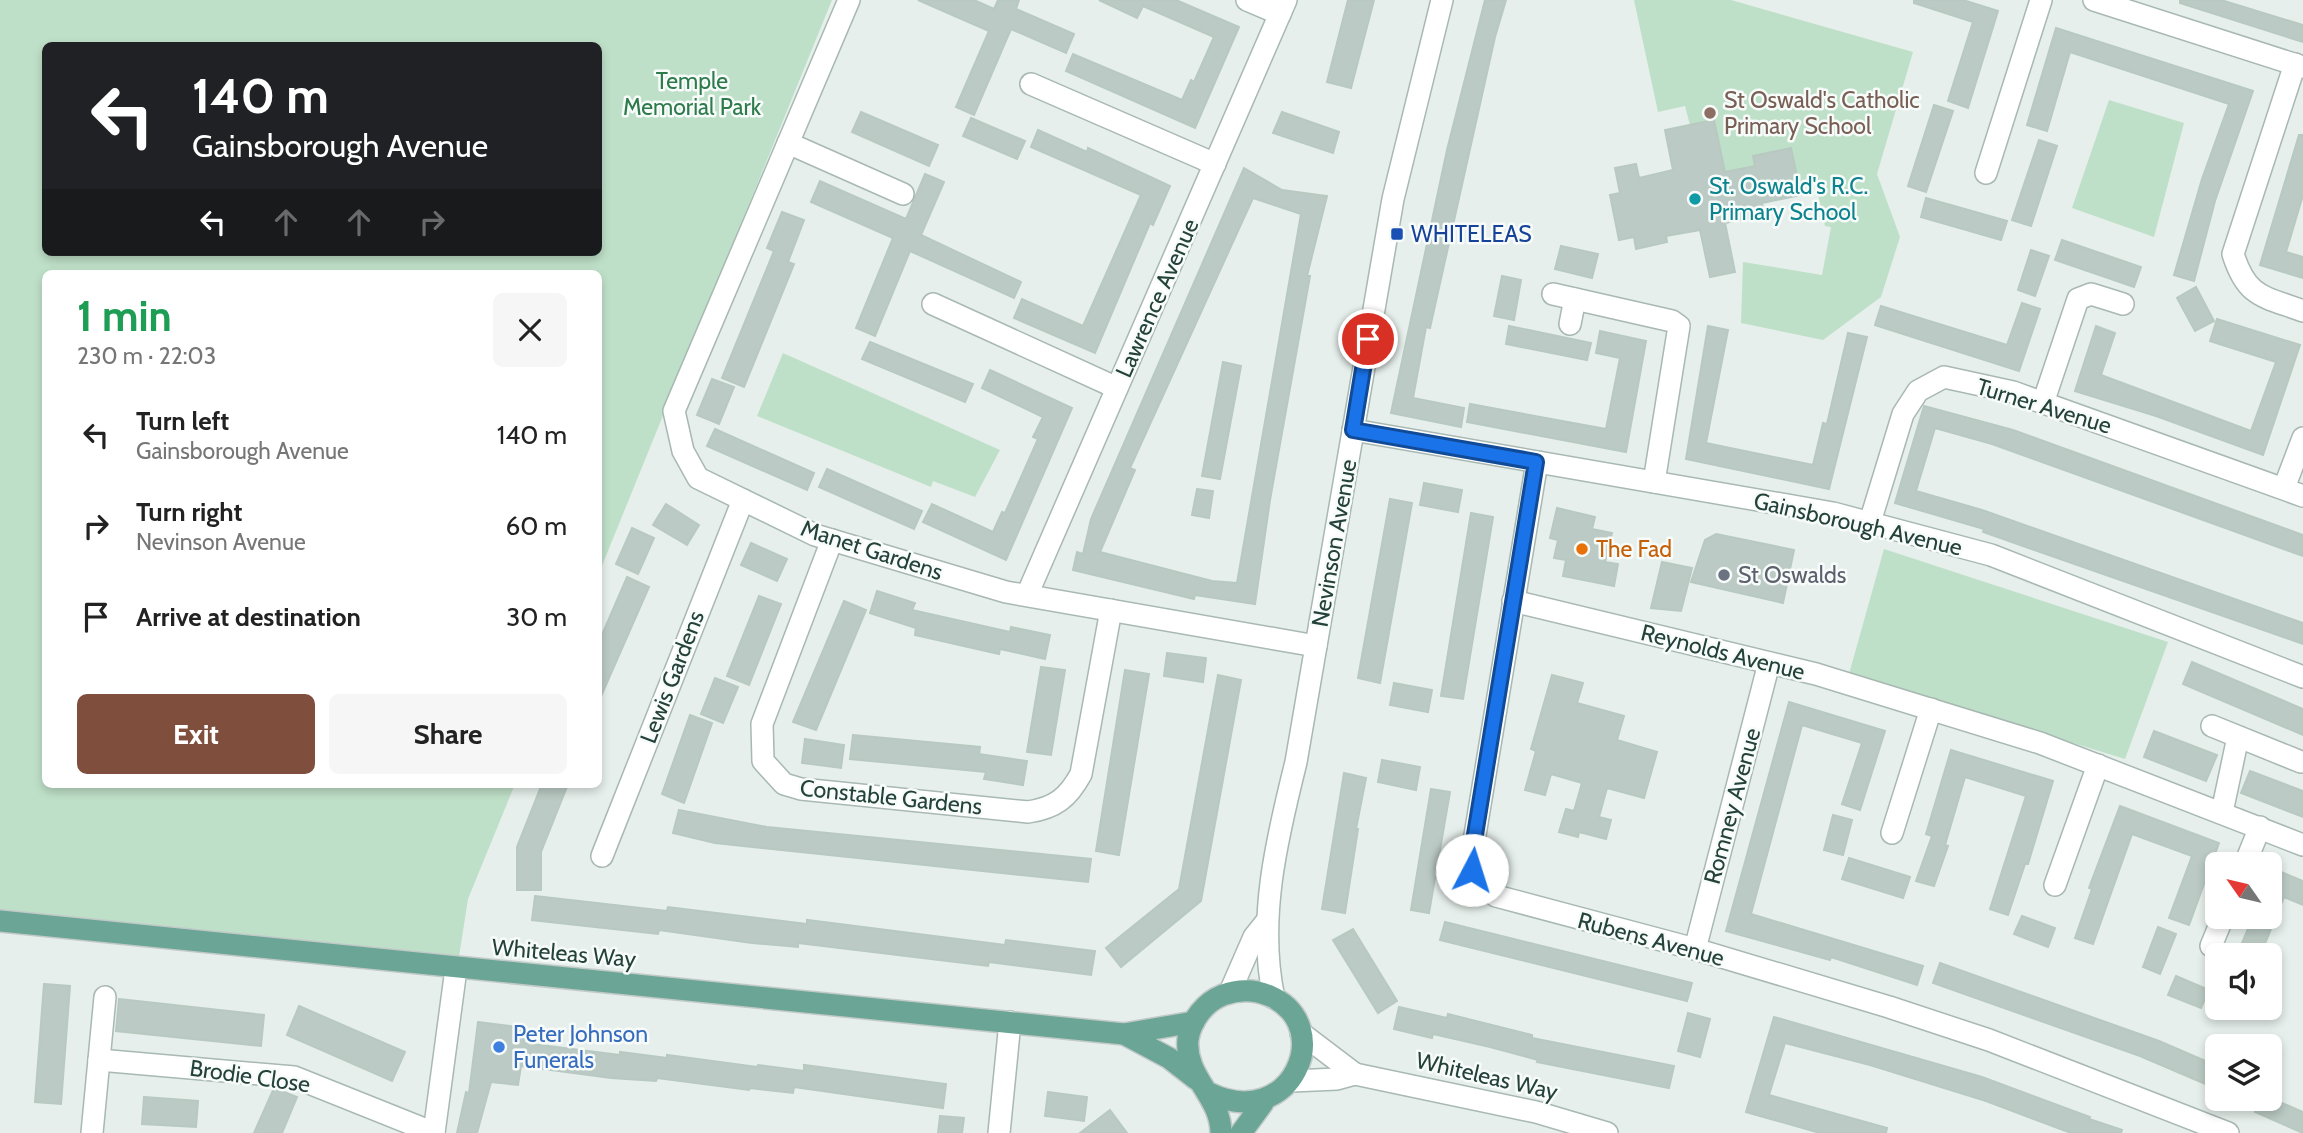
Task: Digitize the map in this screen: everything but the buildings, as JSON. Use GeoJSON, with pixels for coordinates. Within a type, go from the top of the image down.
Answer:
{"type":"FeatureCollection","features":[{"type":"Feature","properties":{"kind":"main road","name":"Whiteleas Way"},"geometry":{"type":"LineString","coordinates":[[0,921],[456,969],[1124,1034],[1194,1022]]}},
{"type":"Feature","properties":{"kind":"main road"},"geometry":{"type":"LineString","coordinates":[[1204,1087],[1226,1102],[1244,1105],[1263,1102],[1279,1094],[1292,1081],[1300,1064],[1301,1033],[1286,1007],[1274,998],[1245,990],[1230,992],[1215,998],[1194,1022],[1188,1052],[1221,1133]]}},
{"type":"Feature","properties":{"kind":"main road","name":"Whiteleas Way"},"geometry":{"type":"LineString","coordinates":[[1124,1034],[1169,1058],[1204,1087]]}},
{"type":"Feature","properties":{"kind":"main road"},"geometry":{"type":"LineString","coordinates":[[1241,1133],[1263,1102]]}},
{"type":"Feature","properties":{"kind":"street","name":"Manet Gardens"},"geometry":{"type":"LineString","coordinates":[[849,0],[674,411],[683,451],[698,478],[815,535],[1027,595],[1316,646]]}},
{"type":"Feature","properties":{"kind":"street"},"geometry":{"type":"LineString","coordinates":[[1247,0],[1283,7]]}},
{"type":"Feature","properties":{"kind":"street","name":"Nevinson Avenue"},"geometry":{"type":"LineString","coordinates":[[1274,998],[1268,968],[1266,922],[1282,817],[1296,762],[1393,199],[1442,0]]}},
{"type":"Feature","properties":{"kind":"street"},"geometry":{"type":"LineString","coordinates":[[1986,173],[2040,0]]}},
{"type":"Feature","properties":{"kind":"street"},"geometry":{"type":"LineString","coordinates":[[2094,0],[2299,66],[2233,254],[2241,280],[2260,295],[2303,312]]}},
{"type":"Feature","properties":{"kind":"street","name":"Lawrence Avenue"},"geometry":{"type":"LineString","coordinates":[[1027,595],[1283,7]]}},
{"type":"Feature","properties":{"kind":"street"},"geometry":{"type":"LineString","coordinates":[[1031,83],[1215,164]]}},
{"type":"Feature","properties":{"kind":"street"},"geometry":{"type":"LineString","coordinates":[[788,143],[903,194]]}},
{"type":"Feature","properties":{"kind":"street"},"geometry":{"type":"LineString","coordinates":[[2043,403],[2071,292],[2123,304]]}},
{"type":"Feature","properties":{"kind":"street"},"geometry":{"type":"LineString","coordinates":[[1553,294],[1672,321],[1679,327],[1654,482]]}},
{"type":"Feature","properties":{"kind":"street"},"geometry":{"type":"LineString","coordinates":[[1570,324],[1575,299]]}},
{"type":"Feature","properties":{"kind":"street"},"geometry":{"type":"LineString","coordinates":[[933,304],[1117,388]]}},
{"type":"Feature","properties":{"kind":"street","name":"Turner Avenue"},"geometry":{"type":"LineString","coordinates":[[1870,522],[1903,414],[1918,390],[1944,377],[2013,392],[2293,492]]}},
{"type":"Feature","properties":{"kind":"street","name":"Gainsborough Avenue"},"geometry":{"type":"LineString","coordinates":[[1353,430],[1833,513],[1870,522],[1991,555],[2303,677]]}},
{"type":"Feature","properties":{"kind":"street"},"geometry":{"type":"LineString","coordinates":[[2293,492],[2303,438]]}},
{"type":"Feature","properties":{"kind":"street","name":"Rubens Avenue"},"geometry":{"type":"LineString","coordinates":[[1536,462],[1472,853],[1472,870],[1480,884],[1496,896],[1695,949],[1989,1040],[2228,1133]]}},
{"type":"Feature","properties":{"kind":"street","name":"Lewis Gardens"},"geometry":{"type":"LineString","coordinates":[[602,856],[743,500]]}},
{"type":"Feature","properties":{"kind":"street","name":"Constable Gardens"},"geometry":{"type":"LineString","coordinates":[[832,540],[762,724],[763,761],[783,784],[801,789],[1028,812],[1058,804],[1072,790],[1081,774],[1111,610]]}},
{"type":"Feature","properties":{"kind":"street","name":"Reynolds Avenue"},"geometry":{"type":"LineString","coordinates":[[1514,601],[1769,663],[1931,709],[2098,765],[2303,845]]}},
{"type":"Feature","properties":{"kind":"street","name":"Romney Avenue"},"geometry":{"type":"LineString","coordinates":[[1695,949],[1769,663]]}},
{"type":"Feature","properties":{"kind":"street"},"geometry":{"type":"LineString","coordinates":[[1892,832],[1931,709]]}},
{"type":"Feature","properties":{"kind":"street"},"geometry":{"type":"LineString","coordinates":[[2212,726],[2301,762]]}},
{"type":"Feature","properties":{"kind":"street"},"geometry":{"type":"LineString","coordinates":[[2222,812],[2238,737]]}},
{"type":"Feature","properties":{"kind":"street"},"geometry":{"type":"LineString","coordinates":[[2055,885],[2098,765]]}},
{"type":"Feature","properties":{"kind":"street"},"geometry":{"type":"LineString","coordinates":[[2250,852],[2260,827]]}},
{"type":"Feature","properties":{"kind":"street","name":"Nevinson Avenue"},"geometry":{"type":"LineString","coordinates":[[1230,992],[1254,937],[1266,922]]}},
{"type":"Feature","properties":{"kind":"street"},"geometry":{"type":"LineString","coordinates":[[434,1133],[456,969]]}},
{"type":"Feature","properties":{"kind":"street"},"geometry":{"type":"LineString","coordinates":[[92,1133],[105,997]]}},
{"type":"Feature","properties":{"kind":"street"},"geometry":{"type":"LineString","coordinates":[[999,1133],[1010,1022]]}},
{"type":"Feature","properties":{"kind":"street","name":"Whiteleas Way"},"geometry":{"type":"LineString","coordinates":[[1301,1033],[1355,1074],[1536,1112],[1607,1133]]}},
{"type":"Feature","properties":{"kind":"street","name":"Brodie Close"},"geometry":{"type":"LineString","coordinates":[[99,1060],[294,1077],[434,1133]]}},
{"type":"Feature","properties":{"kind":"street","name":"Whiteleas Way"},"geometry":{"type":"LineString","coordinates":[[1292,1081],[1337,1079],[1355,1074]]}},
{"type":"Feature","properties":{"kind":"green space","name":"Temple Memorial Park"},"geometry":{"type":"Polygon","coordinates":[[[0,0],[832,0],[602,566],[602,270],[42,270],[42,788],[513,788],[468,899],[459,957],[0,912],[0,0]]]}},
{"type":"Feature","properties":{"kind":"green space"},"geometry":{"type":"Polygon","coordinates":[[[1634,0],[1731,0],[1913,52],[1877,174],[1900,237],[1881,297],[1823,340],[1741,323],[1743,262],[1822,275],[1831,227],[1825,226],[1815,180],[1799,184],[1791,148],[1753,156],[1755,166],[1725,172],[1690,125],[1685,106],[1658,112],[1634,0]]]}},
{"type":"Feature","properties":{"kind":"green space"},"geometry":{"type":"Polygon","coordinates":[[[2109,100],[2184,123],[2154,237],[2072,208],[2109,100]]]}},
{"type":"Feature","properties":{"kind":"green space"},"geometry":{"type":"Polygon","coordinates":[[[783,353],[1000,450],[975,497],[933,481],[931,487],[757,416],[783,353]]]}},
{"type":"Feature","properties":{"kind":"green space"},"geometry":{"type":"Polygon","coordinates":[[[1884,549],[2168,642],[2125,759],[1849,674],[1884,549]]]}},
{"type":"Feature","properties":{"kind":"place","name":"St Oswald's Catholic Primary School"},"geometry":{"type":"Point","coordinates":[1710,113]}},
{"type":"Feature","properties":{"kind":"place","name":"St. Oswald's R.C. Primary School"},"geometry":{"type":"Point","coordinates":[1695,199]}},
{"type":"Feature","properties":{"kind":"place","name":"WHITELEAS"},"geometry":{"type":"Point","coordinates":[1397,234]}},
{"type":"Feature","properties":{"kind":"place","name":"The Fad"},"geometry":{"type":"Point","coordinates":[1582,549]}},
{"type":"Feature","properties":{"kind":"place","name":"St Oswalds"},"geometry":{"type":"Point","coordinates":[1724,575]}},
{"type":"Feature","properties":{"kind":"place","name":"Peter Johnson Funerals"},"geometry":{"type":"Point","coordinates":[499,1047]}},
{"type":"Feature","properties":{"kind":"route"},"geometry":{"type":"LineString","coordinates":[[1368,339],[1353,430],[1536,462],[1472,853],[1472,870]]}}]}
